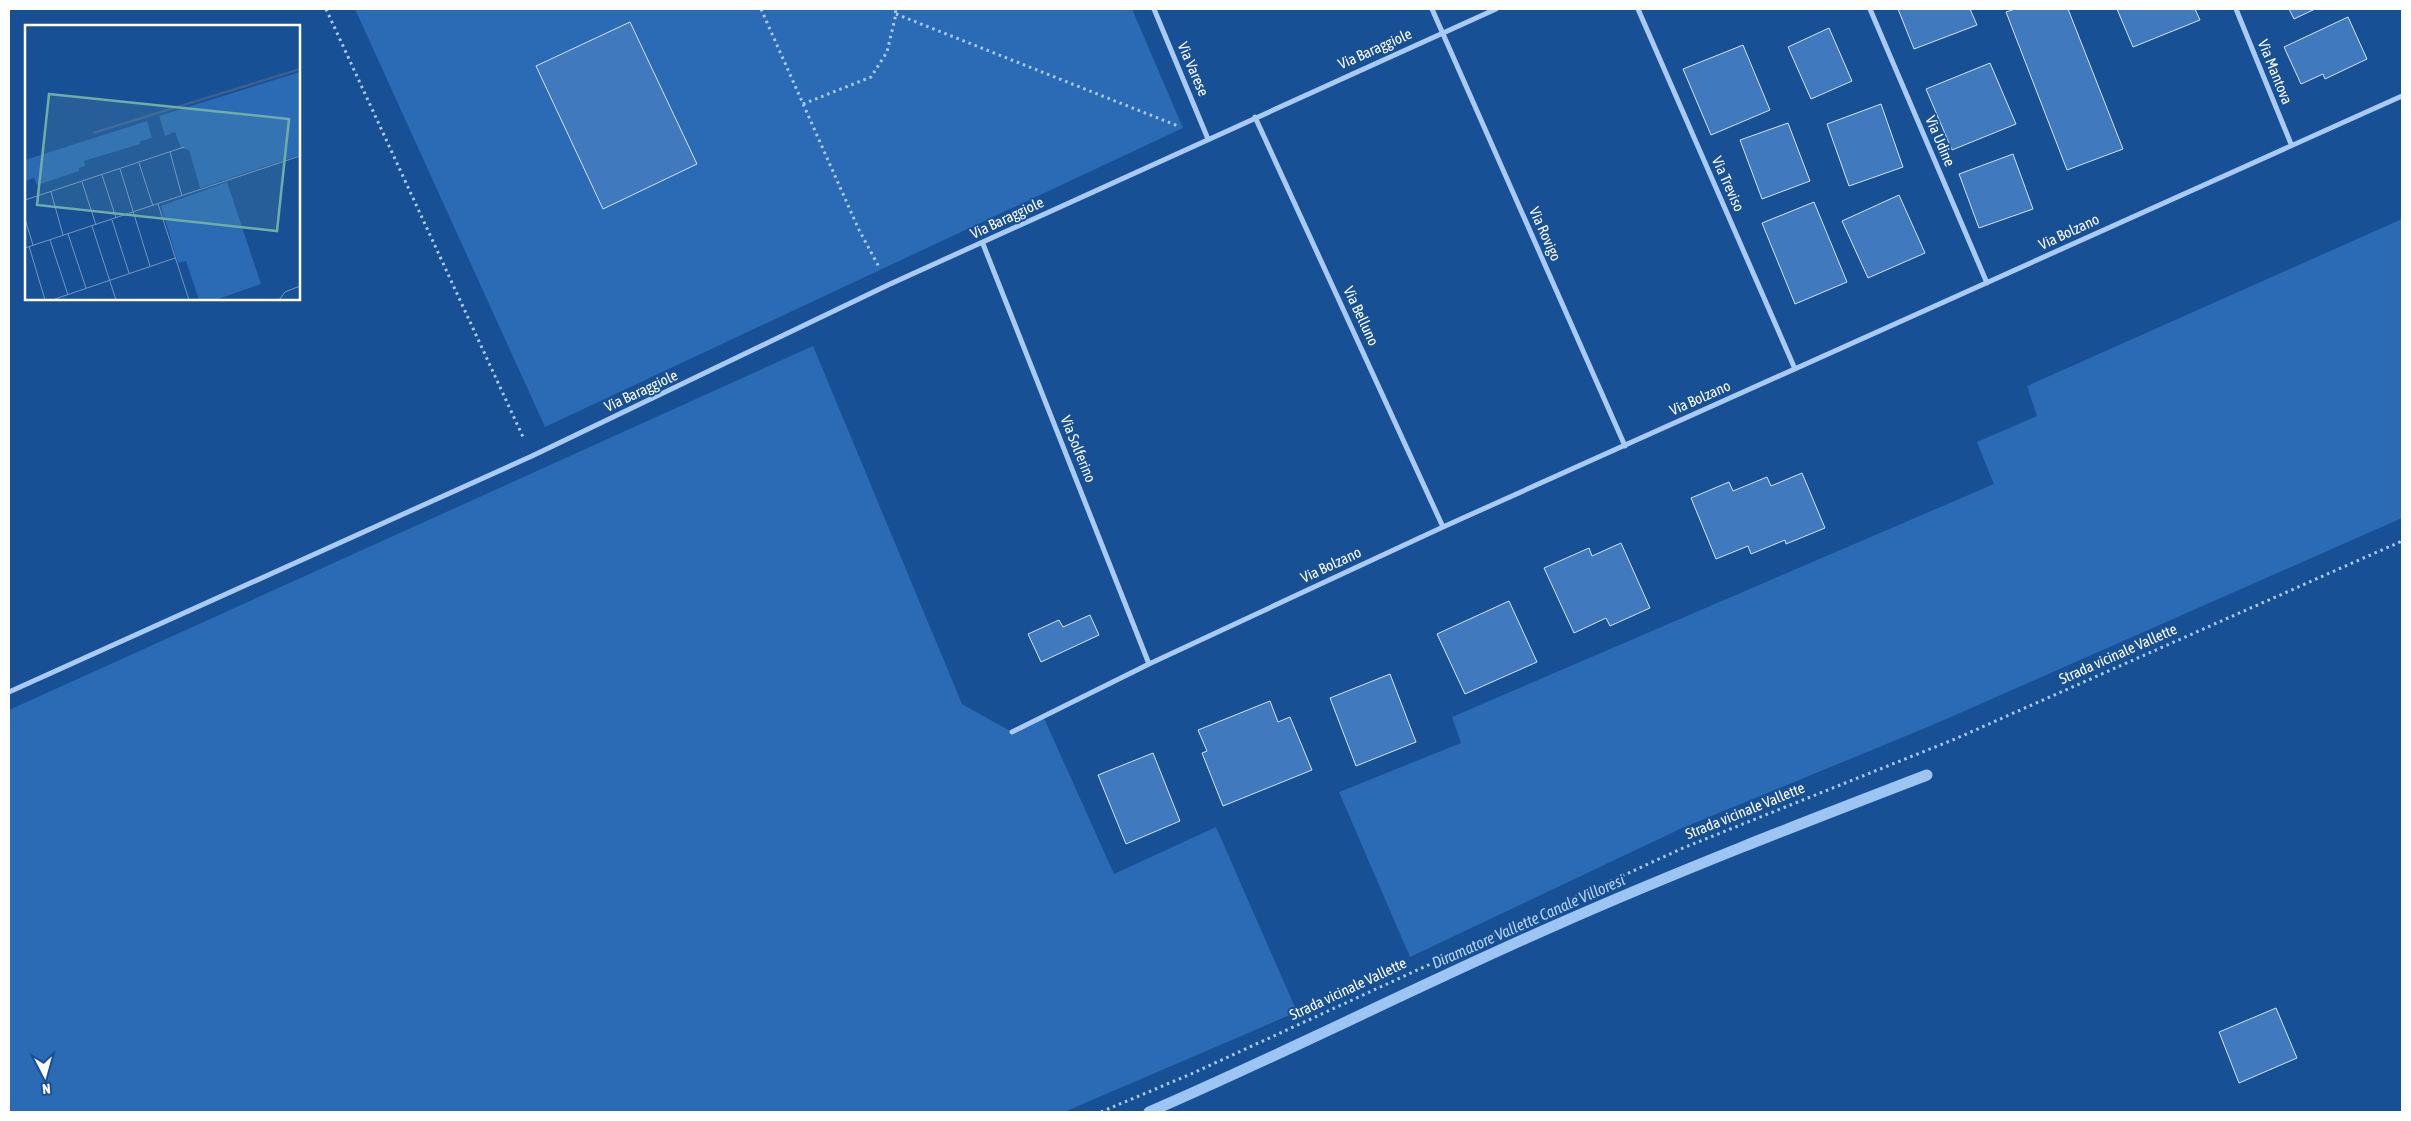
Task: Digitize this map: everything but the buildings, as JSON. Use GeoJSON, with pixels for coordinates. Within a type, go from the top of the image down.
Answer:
{"type":"FeatureCollection","features":[{"type":"Feature","properties":{"kind":"street","name":"Via Varese"},"geometry":{"type":"LineString","coordinates":[[1154,9],[1208,139]]}},
{"type":"Feature","properties":{"kind":"street","name":"Via Rovigo"},"geometry":{"type":"LineString","coordinates":[[1432,9],[1625,446]]}},
{"type":"Feature","properties":{"kind":"street","name":"Via Baraggiole"},"geometry":{"type":"LineString","coordinates":[[9,692],[532,456],[888,286],[1496,9]]}},
{"type":"Feature","properties":{"kind":"street","name":"Via Treviso"},"geometry":{"type":"LineString","coordinates":[[1638,9],[1795,369]]}},
{"type":"Feature","properties":{"kind":"street","name":"Via Udine"},"geometry":{"type":"LineString","coordinates":[[1870,9],[1987,283]]}},
{"type":"Feature","properties":{"kind":"street","name":"Via Mantova"},"geometry":{"type":"LineString","coordinates":[[2236,9],[2291,144]]}},
{"type":"Feature","properties":{"kind":"street","name":"Via Bolzano"},"geometry":{"type":"LineString","coordinates":[[1012,732],[1149,664],[1443,527],[1987,283],[2291,144],[2402,96]]}},
{"type":"Feature","properties":{"kind":"street","name":"Via Belluno"},"geometry":{"type":"LineString","coordinates":[[1256,117],[1443,527]]}},
{"type":"Feature","properties":{"kind":"street","name":"Via Solferino"},"geometry":{"type":"LineString","coordinates":[[983,244],[1149,664]]}},
{"type":"Feature","properties":{"kind":"path"},"geometry":{"type":"LineString","coordinates":[[326,9],[532,456]]}},
{"type":"Feature","properties":{"kind":"path"},"geometry":{"type":"LineString","coordinates":[[761,9],[859,230],[888,286]]}},
{"type":"Feature","properties":{"kind":"path"},"geometry":{"type":"LineString","coordinates":[[803,104],[871,77],[886,52],[896,14],[895,9]]}},
{"type":"Feature","properties":{"kind":"path"},"geometry":{"type":"LineString","coordinates":[[896,14],[1208,139]]}},
{"type":"Feature","properties":{"kind":"path","name":"Strada vicinale Vallette"},"geometry":{"type":"LineString","coordinates":[[1101,1112],[1190,1074],[1683,848],[1955,739],[2402,540]]}},
{"type":"Feature","properties":{"kind":"shaded area"},"geometry":{"type":"Polygon","coordinates":[[[355,9],[1132,9],[1183,128],[545,427],[355,9]]]}},
{"type":"Feature","properties":{"kind":"shaded area"},"geometry":{"type":"Polygon","coordinates":[[[2402,219],[2402,518],[1935,724],[1680,829],[1410,957],[1339,792],[1461,743],[1452,717],[1994,484],[1977,442],[2037,416],[2027,386],[2402,219]]]}},
{"type":"Feature","properties":{"kind":"shaded area"},"geometry":{"type":"Polygon","coordinates":[[[813,346],[962,704],[1012,732],[1043,716],[1114,874],[1216,827],[1297,1012],[1064,1112],[9,1112],[9,710],[813,346]]]}},
{"type":"Feature","properties":{"kind":"waterway","name":"Diramatore Vallette Canale Villoresi"},"geometry":{"type":"LineString","coordinates":[[1149,1112],[1602,905],[1740,848],[1927,775]]}}]}
